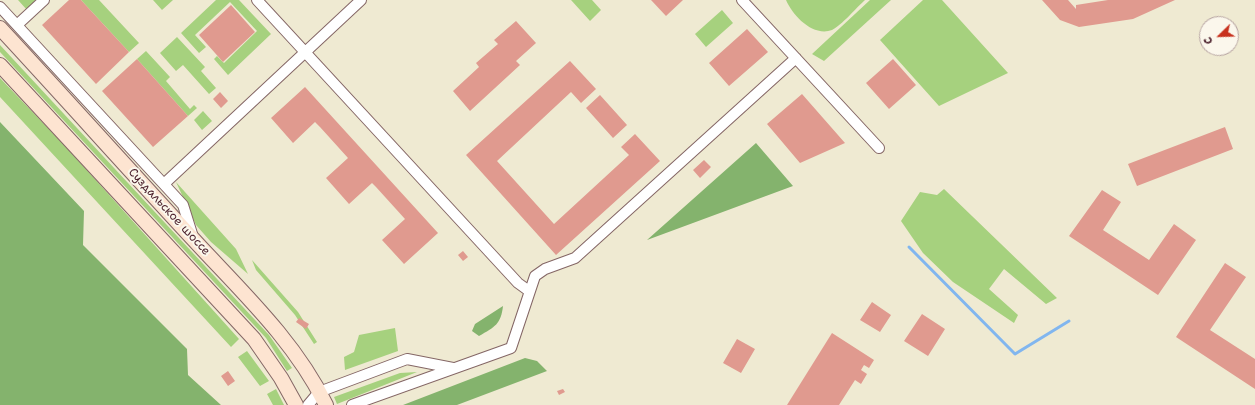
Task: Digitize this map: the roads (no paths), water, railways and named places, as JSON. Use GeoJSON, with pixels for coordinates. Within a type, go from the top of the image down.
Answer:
{"type":"FeatureCollection","features":[{"type":"Feature","properties":{"kind":"main road","name":"Суздальское шоссе"},"geometry":{"type":"LineString","coordinates":[[0,28],[194,241],[251,300],[291,351],[326,405]]}},
{"type":"Feature","properties":{"kind":"main road","name":"Суздальское шоссе"},"geometry":{"type":"LineString","coordinates":[[0,65],[254,339],[282,378],[296,405]]}},
{"type":"Feature","properties":{"kind":"street"},"geometry":{"type":"LineString","coordinates":[[17,25],[44,0]]}},
{"type":"Feature","properties":{"kind":"street"},"geometry":{"type":"LineString","coordinates":[[257,0],[518,283],[529,291]]}},
{"type":"Feature","properties":{"kind":"street"},"geometry":{"type":"LineString","coordinates":[[165,183],[361,0]]}},
{"type":"Feature","properties":{"kind":"street"},"geometry":{"type":"LineString","coordinates":[[742,0],[879,148]]}},
{"type":"Feature","properties":{"kind":"street"},"geometry":{"type":"LineString","coordinates":[[0,7],[165,183],[183,205],[194,241]]}},
{"type":"Feature","properties":{"kind":"street"},"geometry":{"type":"LineString","coordinates":[[352,405],[511,348],[535,276],[545,269],[575,258],[796,58]]}},
{"type":"Feature","properties":{"kind":"street"},"geometry":{"type":"LineString","coordinates":[[308,405],[319,392],[407,359],[455,368]]}},
{"type":"Feature","properties":{"kind":"waterway"},"geometry":{"type":"LineString","coordinates":[[909,247],[1015,354],[1069,321]]}}]}
